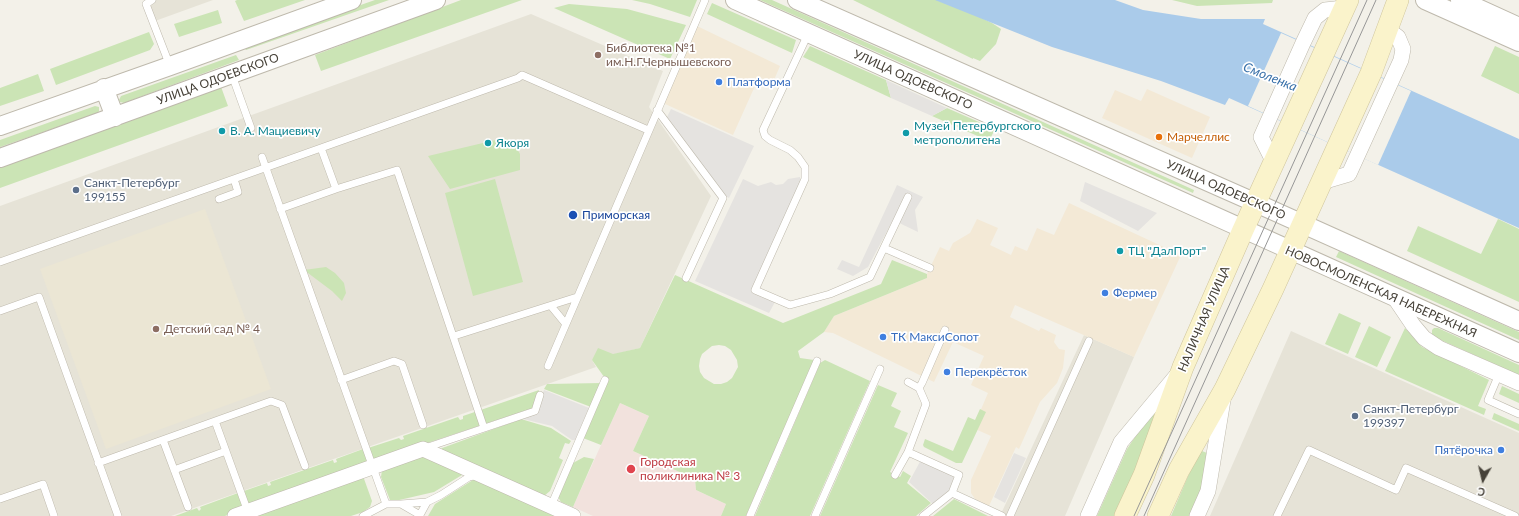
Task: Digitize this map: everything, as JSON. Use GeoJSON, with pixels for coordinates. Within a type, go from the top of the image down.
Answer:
{"type":"FeatureCollection","features":[{"type":"Feature","properties":{"kind":"main road"},"geometry":{"type":"LineString","coordinates":[[1158,516],[1179,470],[1225,389],[1303,224],[1371,73],[1398,0]]}},
{"type":"Feature","properties":{"kind":"main road","name":"НАЛИЧНАЯ УЛИЦА"},"geometry":{"type":"LineString","coordinates":[[1125,516],[1144,475],[1183,368],[1243,230],[1346,4]]}},
{"type":"Feature","properties":{"kind":"street"},"geometry":{"type":"LineString","coordinates":[[0,126],[352,0]]}},
{"type":"Feature","properties":{"kind":"street","name":"УЛИЦА ОДОЕВСКОГО"},"geometry":{"type":"LineString","coordinates":[[0,158],[436,0]]}},
{"type":"Feature","properties":{"kind":"street","name":"УЛИЦА ОДОЕВСКОГО"},"geometry":{"type":"LineString","coordinates":[[735,0],[1045,139],[1243,230]]}},
{"type":"Feature","properties":{"kind":"street","name":"УЛИЦА ОДОЕВСКОГО"},"geometry":{"type":"LineString","coordinates":[[797,0],[1303,224]]}},
{"type":"Feature","properties":{"kind":"street"},"geometry":{"type":"LineString","coordinates":[[1425,0],[1519,42]]}},
{"type":"Feature","properties":{"kind":"street"},"geometry":{"type":"LineString","coordinates":[[1460,0],[1519,27]]}},
{"type":"Feature","properties":{"kind":"street"},"geometry":{"type":"LineString","coordinates":[[1274,163],[1261,137],[1303,43],[1315,18],[1325,10],[1346,4]]}},
{"type":"Feature","properties":{"kind":"street"},"geometry":{"type":"LineString","coordinates":[[1322,182],[1349,174],[1401,60],[1403,49],[1398,37],[1387,29]]}},
{"type":"Feature","properties":{"kind":"street"},"geometry":{"type":"LineString","coordinates":[[104,88],[115,117]]}},
{"type":"Feature","properties":{"kind":"street"},"geometry":{"type":"LineString","coordinates":[[1303,224],[1519,321]]}},
{"type":"Feature","properties":{"kind":"street","name":"НОВОСМОЛЕНСКАЯ НАБЕРЕЖНАЯ"},"geometry":{"type":"LineString","coordinates":[[1243,230],[1519,353]]}},
{"type":"Feature","properties":{"kind":"street"},"geometry":{"type":"LineString","coordinates":[[1394,297],[1413,325],[1424,338],[1439,348],[1519,383]]}},
{"type":"Feature","properties":{"kind":"street"},"geometry":{"type":"LineString","coordinates":[[1088,516],[1121,442],[1183,368]]}},
{"type":"Feature","properties":{"kind":"street"},"geometry":{"type":"LineString","coordinates":[[1197,516],[1208,490],[1225,389]]}},
{"type":"Feature","properties":{"kind":"street"},"geometry":{"type":"LineString","coordinates":[[242,514],[423,449],[573,516]]}},
{"type":"Feature","properties":{"kind":"lane"},"geometry":{"type":"LineString","coordinates":[[152,0],[146,4],[170,66]]}},
{"type":"Feature","properties":{"kind":"lane"},"geometry":{"type":"LineString","coordinates":[[548,366],[565,323],[705,0]]}},
{"type":"Feature","properties":{"kind":"lane"},"geometry":{"type":"LineString","coordinates":[[808,33],[763,130],[764,136],[798,156],[805,167],[805,180],[755,290],[790,305],[830,294],[870,277],[908,197]]}},
{"type":"Feature","properties":{"kind":"lane"},"geometry":{"type":"LineString","coordinates":[[232,74],[251,128]]}},
{"type":"Feature","properties":{"kind":"lane"},"geometry":{"type":"LineString","coordinates":[[0,262],[518,78],[522,75],[648,130]]}},
{"type":"Feature","properties":{"kind":"lane"},"geometry":{"type":"LineString","coordinates":[[657,110],[723,198],[686,278]]}},
{"type":"Feature","properties":{"kind":"lane"},"geometry":{"type":"LineString","coordinates":[[321,148],[336,189]]}},
{"type":"Feature","properties":{"kind":"lane"},"geometry":{"type":"LineString","coordinates":[[262,157],[386,504]]}},
{"type":"Feature","properties":{"kind":"lane"},"geometry":{"type":"LineString","coordinates":[[280,209],[336,189],[397,170],[484,428]]}},
{"type":"Feature","properties":{"kind":"lane"},"geometry":{"type":"LineString","coordinates":[[220,199],[238,192],[234,179]]}},
{"type":"Feature","properties":{"kind":"lane"},"geometry":{"type":"LineString","coordinates":[[884,248],[930,268]]}},
{"type":"Feature","properties":{"kind":"lane"},"geometry":{"type":"LineString","coordinates":[[0,311],[38,297],[118,516]]}},
{"type":"Feature","properties":{"kind":"lane"},"geometry":{"type":"LineString","coordinates":[[454,336],[577,298]]}},
{"type":"Feature","properties":{"kind":"lane"},"geometry":{"type":"LineString","coordinates":[[551,306],[565,323]]}},
{"type":"Feature","properties":{"kind":"lane"},"geometry":{"type":"LineString","coordinates":[[919,388],[945,330]]}},
{"type":"Feature","properties":{"kind":"lane"},"geometry":{"type":"LineString","coordinates":[[1010,516],[1089,341]]}},
{"type":"Feature","properties":{"kind":"lane"},"geometry":{"type":"LineString","coordinates":[[341,380],[394,361],[402,364],[423,425]]}},
{"type":"Feature","properties":{"kind":"lane"},"geometry":{"type":"LineString","coordinates":[[750,516],[817,361]]}},
{"type":"Feature","properties":{"kind":"lane"},"geometry":{"type":"LineString","coordinates":[[815,516],[880,370]]}},
{"type":"Feature","properties":{"kind":"lane"},"geometry":{"type":"LineString","coordinates":[[1499,374],[1488,400],[1519,414]]}},
{"type":"Feature","properties":{"kind":"lane"},"geometry":{"type":"LineString","coordinates":[[551,506],[605,380]]}},
{"type":"Feature","properties":{"kind":"lane"},"geometry":{"type":"LineString","coordinates":[[895,475],[908,452],[926,404],[919,388],[908,382]]}},
{"type":"Feature","properties":{"kind":"lane"},"geometry":{"type":"LineString","coordinates":[[423,449],[535,411],[540,395]]}},
{"type":"Feature","properties":{"kind":"lane"},"geometry":{"type":"LineString","coordinates":[[98,464],[271,401],[282,405],[305,466]]}},
{"type":"Feature","properties":{"kind":"lane"},"geometry":{"type":"LineString","coordinates":[[215,421],[226,451],[242,514]]}},
{"type":"Feature","properties":{"kind":"lane"},"geometry":{"type":"LineString","coordinates":[[163,440],[188,507]]}},
{"type":"Feature","properties":{"kind":"lane"},"geometry":{"type":"LineString","coordinates":[[1277,516],[1309,450],[1396,490],[1406,468],[1515,516]]}},
{"type":"Feature","properties":{"kind":"lane"},"geometry":{"type":"LineString","coordinates":[[174,470],[226,451]]}},
{"type":"Feature","properties":{"kind":"lane"},"geometry":{"type":"LineString","coordinates":[[908,452],[959,476],[952,492],[923,516]]}},
{"type":"Feature","properties":{"kind":"lane"},"geometry":{"type":"LineString","coordinates":[[364,516],[386,504],[427,502],[469,477],[481,474]]}},
{"type":"Feature","properties":{"kind":"lane"},"geometry":{"type":"LineString","coordinates":[[0,499],[43,484],[54,516]]}},
{"type":"Feature","properties":{"kind":"lane"},"geometry":{"type":"LineString","coordinates":[[952,492],[1002,516]]}},
{"type":"Feature","properties":{"kind":"lane"},"geometry":{"type":"LineString","coordinates":[[401,504],[420,515],[427,502]]}},
{"type":"Feature","properties":{"kind":"shaded area"},"geometry":{"type":"Polygon","coordinates":[[[156,0],[213,0],[155,21],[149,4],[156,0]]]}},
{"type":"Feature","properties":{"kind":"shaded area"},"geometry":{"type":"Polygon","coordinates":[[[531,14],[663,71],[649,107],[711,196],[640,348],[592,360],[596,367],[171,516],[0,516],[0,206],[531,14]]]}},
{"type":"Feature","properties":{"kind":"shaded area","name":"Платформа"},"geometry":{"type":"Polygon","coordinates":[[[697,26],[780,66],[774,80],[770,79],[768,81],[759,77],[733,135],[663,103],[697,26]]]}},
{"type":"Feature","properties":{"kind":"shaded area"},"geometry":{"type":"Polygon","coordinates":[[[886,80],[947,108],[932,116],[891,98],[886,80]]]}},
{"type":"Feature","properties":{"kind":"shaded area"},"geometry":{"type":"Polygon","coordinates":[[[1147,89],[1210,117],[1192,158],[1102,118],[1115,90],[1141,101],[1147,89]]]}},
{"type":"Feature","properties":{"kind":"shaded area"},"geometry":{"type":"Polygon","coordinates":[[[671,109],[754,146],[729,198],[723,195],[667,117],[671,109]]]}},
{"type":"Feature","properties":{"kind":"shaded area"},"geometry":{"type":"Polygon","coordinates":[[[800,177],[800,182],[751,292],[775,302],[769,313],[695,281],[743,179],[758,186],[771,182],[776,185],[783,184],[788,179],[800,177]]]}},
{"type":"Feature","properties":{"kind":"shaded area"},"geometry":{"type":"Polygon","coordinates":[[[1085,182],[1157,213],[1138,231],[1080,201],[1085,182]]]}},
{"type":"Feature","properties":{"kind":"shaded area"},"geometry":{"type":"Polygon","coordinates":[[[897,185],[923,197],[915,210],[918,232],[893,220],[868,267],[853,276],[837,269],[842,260],[859,267],[897,185]]]}},
{"type":"Feature","properties":{"kind":"shaded area"},"geometry":{"type":"Polygon","coordinates":[[[1069,203],[1181,255],[1134,357],[1015,305],[1010,317],[1039,331],[1041,328],[1056,335],[1054,342],[1059,349],[1065,350],[1063,368],[1057,383],[1040,402],[1019,449],[1016,447],[989,506],[975,499],[971,493],[971,480],[991,436],[973,428],[988,393],[971,385],[984,356],[953,342],[934,382],[833,333],[824,332],[834,316],[927,278],[927,274],[940,247],[949,251],[953,243],[970,233],[977,219],[998,228],[990,245],[1011,255],[1015,246],[1027,251],[1037,228],[1054,235],[1069,203]]]}},
{"type":"Feature","properties":{"kind":"shaded area","name":"Детский сад № 4"},"geometry":{"type":"Polygon","coordinates":[[[205,209],[271,389],[106,449],[40,269],[205,209]]]}},
{"type":"Feature","properties":{"kind":"shaded area"},"geometry":{"type":"Polygon","coordinates":[[[1291,331],[1519,433],[1519,516],[1210,516],[1291,331]]]}},
{"type":"Feature","properties":{"kind":"shaded area"},"geometry":{"type":"Polygon","coordinates":[[[1084,335],[1134,357],[1065,516],[1000,516],[1084,335]]]}},
{"type":"Feature","properties":{"kind":"shaded area"},"geometry":{"type":"Polygon","coordinates":[[[544,390],[589,408],[575,440],[572,440],[552,426],[523,419],[535,414],[544,390]]]}},
{"type":"Feature","properties":{"kind":"shaded area","name":"Городская поликлиника № 3"},"geometry":{"type":"Polygon","coordinates":[[[620,403],[649,416],[633,451],[695,479],[696,490],[726,504],[721,516],[593,516],[573,507],[620,403]]]}},
{"type":"Feature","properties":{"kind":"shaded area"},"geometry":{"type":"Polygon","coordinates":[[[1014,453],[1026,458],[1005,503],[994,497],[1014,453]]]}},
{"type":"Feature","properties":{"kind":"shaded area"},"geometry":{"type":"Polygon","coordinates":[[[922,458],[959,475],[952,493],[935,506],[909,482],[922,458]]]}},
{"type":"Feature","properties":{"kind":"green space"},"geometry":{"type":"Polygon","coordinates":[[[305,0],[244,21],[235,1],[305,0]]]}},
{"type":"Feature","properties":{"kind":"green space"},"geometry":{"type":"Polygon","coordinates":[[[375,0],[389,0],[246,50],[243,46],[375,0]]]}},
{"type":"Feature","properties":{"kind":"green space"},"geometry":{"type":"Polygon","coordinates":[[[461,0],[522,0],[321,71],[315,55],[461,0]]]}},
{"type":"Feature","properties":{"kind":"green space"},"geometry":{"type":"Polygon","coordinates":[[[632,0],[697,0],[690,17],[650,4],[632,0]]]}},
{"type":"Feature","properties":{"kind":"green space"},"geometry":{"type":"Polygon","coordinates":[[[760,0],[772,0],[1194,190],[1193,193],[760,0]]]}},
{"type":"Feature","properties":{"kind":"green space"},"geometry":{"type":"Polygon","coordinates":[[[853,0],[943,0],[992,23],[1001,29],[996,44],[980,61],[973,59],[853,0]]]}},
{"type":"Feature","properties":{"kind":"green space"},"geometry":{"type":"Polygon","coordinates":[[[1172,0],[1273,0],[1272,3],[1197,6],[1172,0]]]}},
{"type":"Feature","properties":{"kind":"green space"},"geometry":{"type":"Polygon","coordinates":[[[712,3],[796,40],[792,53],[707,14],[712,3]]]}},
{"type":"Feature","properties":{"kind":"green space"},"geometry":{"type":"Polygon","coordinates":[[[569,4],[627,9],[686,25],[670,59],[554,8],[569,4]]]}},
{"type":"Feature","properties":{"kind":"green space"},"geometry":{"type":"Polygon","coordinates":[[[218,10],[222,23],[179,37],[174,24],[218,10]]]}},
{"type":"Feature","properties":{"kind":"green space"},"geometry":{"type":"Polygon","coordinates":[[[149,32],[154,44],[150,50],[56,85],[50,69],[149,32]]]}},
{"type":"Feature","properties":{"kind":"green space"},"geometry":{"type":"Polygon","coordinates":[[[810,46],[886,80],[891,98],[803,57],[810,46]]]}},
{"type":"Feature","properties":{"kind":"green space"},"geometry":{"type":"Polygon","coordinates":[[[1495,46],[1519,57],[1519,94],[1481,76],[1495,46]]]}},
{"type":"Feature","properties":{"kind":"green space"},"geometry":{"type":"Polygon","coordinates":[[[236,55],[239,60],[124,103],[120,102],[119,100],[121,96],[236,55]]]}},
{"type":"Feature","properties":{"kind":"green space"},"geometry":{"type":"Polygon","coordinates":[[[38,74],[44,91],[0,106],[0,88],[38,74]]]}},
{"type":"Feature","properties":{"kind":"green space"},"geometry":{"type":"Polygon","coordinates":[[[220,84],[228,106],[0,188],[0,164],[220,84]]]}},
{"type":"Feature","properties":{"kind":"green space"},"geometry":{"type":"Polygon","coordinates":[[[95,106],[99,107],[98,113],[0,147],[0,140],[95,106]]]}},
{"type":"Feature","properties":{"kind":"green space"},"geometry":{"type":"Polygon","coordinates":[[[947,108],[995,129],[989,141],[932,116],[947,108]]]}},
{"type":"Feature","properties":{"kind":"green space"},"geometry":{"type":"Polygon","coordinates":[[[504,138],[513,142],[520,154],[520,170],[450,189],[428,156],[504,138]]]}},
{"type":"Feature","properties":{"kind":"green space"},"geometry":{"type":"Polygon","coordinates":[[[495,179],[523,282],[473,296],[445,193],[495,179]]]}},
{"type":"Feature","properties":{"kind":"green space"},"geometry":{"type":"Polygon","coordinates":[[[1498,219],[1519,229],[1519,302],[1407,251],[1418,226],[1481,254],[1498,219]]]}},
{"type":"Feature","properties":{"kind":"green space"},"geometry":{"type":"Polygon","coordinates":[[[1339,251],[1519,332],[1519,340],[1336,257],[1339,251]]]}},
{"type":"Feature","properties":{"kind":"green space"},"geometry":{"type":"Polygon","coordinates":[[[892,260],[927,274],[927,278],[834,316],[824,332],[798,351],[800,358],[814,360],[746,516],[721,516],[726,504],[696,490],[695,479],[633,451],[649,416],[620,403],[601,445],[583,438],[607,381],[592,360],[598,348],[613,354],[640,348],[675,275],[783,323],[881,284],[892,260]],[[712,346],[702,354],[700,359],[700,372],[704,378],[714,384],[727,382],[732,378],[738,367],[737,360],[731,350],[725,346],[712,346]]]}},
{"type":"Feature","properties":{"kind":"green space"},"geometry":{"type":"Polygon","coordinates":[[[326,267],[335,273],[344,283],[346,293],[342,301],[332,291],[304,270],[326,267]]]}},
{"type":"Feature","properties":{"kind":"green space"},"geometry":{"type":"Polygon","coordinates":[[[1339,313],[1361,323],[1348,354],[1325,344],[1339,313]]]}},
{"type":"Feature","properties":{"kind":"green space"},"geometry":{"type":"Polygon","coordinates":[[[1369,326],[1391,337],[1377,367],[1355,357],[1369,326]]]}},
{"type":"Feature","properties":{"kind":"green space"},"geometry":{"type":"Polygon","coordinates":[[[1405,328],[1422,347],[1489,380],[1478,406],[1486,409],[1484,415],[1385,371],[1405,328]]]}},
{"type":"Feature","properties":{"kind":"green space"},"geometry":{"type":"Polygon","coordinates":[[[1434,328],[1438,328],[1519,365],[1519,375],[1434,337],[1432,330],[1434,328]]]}},
{"type":"Feature","properties":{"kind":"green space"},"geometry":{"type":"Polygon","coordinates":[[[825,360],[870,381],[810,516],[755,516],[820,363],[825,360]]]}},
{"type":"Feature","properties":{"kind":"green space"},"geometry":{"type":"Polygon","coordinates":[[[602,383],[591,407],[544,389],[547,384],[602,383]]]}},
{"type":"Feature","properties":{"kind":"green space"},"geometry":{"type":"Polygon","coordinates":[[[878,385],[897,393],[891,406],[901,411],[894,427],[908,433],[890,472],[900,477],[903,471],[911,476],[907,483],[931,503],[916,516],[820,516],[878,385]]]}},
{"type":"Feature","properties":{"kind":"green space"},"geometry":{"type":"Polygon","coordinates":[[[1502,386],[1519,394],[1519,403],[1499,394],[1502,386]]]}},
{"type":"Feature","properties":{"kind":"green space"},"geometry":{"type":"Polygon","coordinates":[[[539,390],[533,408],[373,461],[368,448],[399,438],[401,440],[404,439],[403,436],[458,417],[460,420],[463,419],[463,416],[539,390]]]}},
{"type":"Feature","properties":{"kind":"green space"},"geometry":{"type":"Polygon","coordinates":[[[980,409],[986,412],[962,463],[956,463],[924,447],[923,445],[925,439],[953,451],[968,417],[975,420],[980,409]]]}},
{"type":"Feature","properties":{"kind":"green space"},"geometry":{"type":"Polygon","coordinates":[[[1154,413],[1157,413],[1118,516],[1097,516],[1127,449],[1147,419],[1154,413]]]}},
{"type":"Feature","properties":{"kind":"green space"},"geometry":{"type":"Polygon","coordinates":[[[1494,413],[1519,424],[1519,431],[1492,419],[1494,413]]]}},
{"type":"Feature","properties":{"kind":"green space"},"geometry":{"type":"Polygon","coordinates":[[[521,419],[551,428],[571,441],[569,444],[565,443],[559,458],[563,460],[550,491],[544,496],[441,451],[442,448],[521,419]]]}},
{"type":"Feature","properties":{"kind":"green space"},"geometry":{"type":"Polygon","coordinates":[[[363,449],[369,464],[249,507],[244,491],[267,483],[268,486],[271,485],[270,482],[333,460],[334,463],[337,462],[336,459],[363,449]]]}},
{"type":"Feature","properties":{"kind":"green space"},"geometry":{"type":"Polygon","coordinates":[[[1202,451],[1207,453],[1208,457],[1205,483],[1190,516],[1171,516],[1198,453],[1202,451]]]}},
{"type":"Feature","properties":{"kind":"green space"},"geometry":{"type":"Polygon","coordinates":[[[418,456],[461,473],[462,475],[434,492],[395,501],[390,500],[381,477],[382,470],[418,456]]]}},
{"type":"Feature","properties":{"kind":"green space"},"geometry":{"type":"Polygon","coordinates":[[[584,457],[594,459],[573,507],[561,502],[558,497],[573,463],[584,457]]]}},
{"type":"Feature","properties":{"kind":"green space"},"geometry":{"type":"Polygon","coordinates":[[[363,476],[372,501],[370,507],[363,512],[351,516],[251,516],[363,476]]]}},
{"type":"Feature","properties":{"kind":"green space"},"geometry":{"type":"Polygon","coordinates":[[[476,478],[558,516],[428,516],[435,504],[476,478]]]}},
{"type":"Feature","properties":{"kind":"green space"},"geometry":{"type":"Polygon","coordinates":[[[238,493],[244,509],[225,516],[175,516],[197,508],[199,511],[201,509],[200,507],[238,493]]]}},
{"type":"Feature","properties":{"kind":"green space"},"geometry":{"type":"Polygon","coordinates":[[[954,499],[988,516],[933,516],[954,499]]]}},
{"type":"Feature","properties":{"kind":"water","name":"Смоленка"},"geometry":{"type":"Polygon","coordinates":[[[935,0],[1115,0],[1143,10],[1201,19],[1265,19],[1263,24],[1519,139],[1519,228],[1229,98],[1225,105],[1161,81],[1052,47],[935,0]]]}},
{"type":"Feature","properties":{"kind":"pier"},"geometry":{"type":"Polygon","coordinates":[[[1281,33],[1411,91],[1378,165],[1248,106],[1281,33]]]}},
{"type":"Feature","properties":{"kind":"tram line"},"geometry":{"type":"LineString","coordinates":[[1134,516],[1367,0]]}},
{"type":"Feature","properties":{"kind":"tram line"},"geometry":{"type":"LineString","coordinates":[[1144,516],[1376,0]]}},
{"type":"Feature","properties":{"kind":"place","name":"Библиотека №1 им.Н.Г.Чернышевского"},"geometry":{"type":"Point","coordinates":[598,55]}},
{"type":"Feature","properties":{"kind":"place","name":"Платформа"},"geometry":{"type":"Point","coordinates":[719,82]}},
{"type":"Feature","properties":{"kind":"place","name":"В. А. Мациевичу"},"geometry":{"type":"Point","coordinates":[222,131]}},
{"type":"Feature","properties":{"kind":"place","name":"Музей Петербургского метрополитена"},"geometry":{"type":"Point","coordinates":[906,133]}},
{"type":"Feature","properties":{"kind":"place","name":"Марчеллис"},"geometry":{"type":"Point","coordinates":[1159,137]}},
{"type":"Feature","properties":{"kind":"place","name":"Якоря"},"geometry":{"type":"Point","coordinates":[488,143]}},
{"type":"Feature","properties":{"kind":"place","name":"Санкт-Петербург 199155"},"geometry":{"type":"Point","coordinates":[76,190]}},
{"type":"Feature","properties":{"kind":"place","name":"Приморская"},"geometry":{"type":"Point","coordinates":[573,215]}},
{"type":"Feature","properties":{"kind":"place","name":"ТЦ \"ДалПорт\""},"geometry":{"type":"Point","coordinates":[1120,251]}},
{"type":"Feature","properties":{"kind":"place","name":"Фермер"},"geometry":{"type":"Point","coordinates":[1105,293]}},
{"type":"Feature","properties":{"kind":"place","name":"Детский сад № 4"},"geometry":{"type":"Point","coordinates":[156,329]}},
{"type":"Feature","properties":{"kind":"place","name":"ТК МаксиСопот"},"geometry":{"type":"Point","coordinates":[883,337]}},
{"type":"Feature","properties":{"kind":"place","name":"Перекрёсток"},"geometry":{"type":"Point","coordinates":[947,372]}},
{"type":"Feature","properties":{"kind":"place","name":"Санкт-Петербург 199397"},"geometry":{"type":"Point","coordinates":[1355,416]}},
{"type":"Feature","properties":{"kind":"place","name":"Пятёрочка"},"geometry":{"type":"Point","coordinates":[1501,450]}},
{"type":"Feature","properties":{"kind":"place","name":"Городская поликлиника № 3"},"geometry":{"type":"Point","coordinates":[631,469]}}]}
